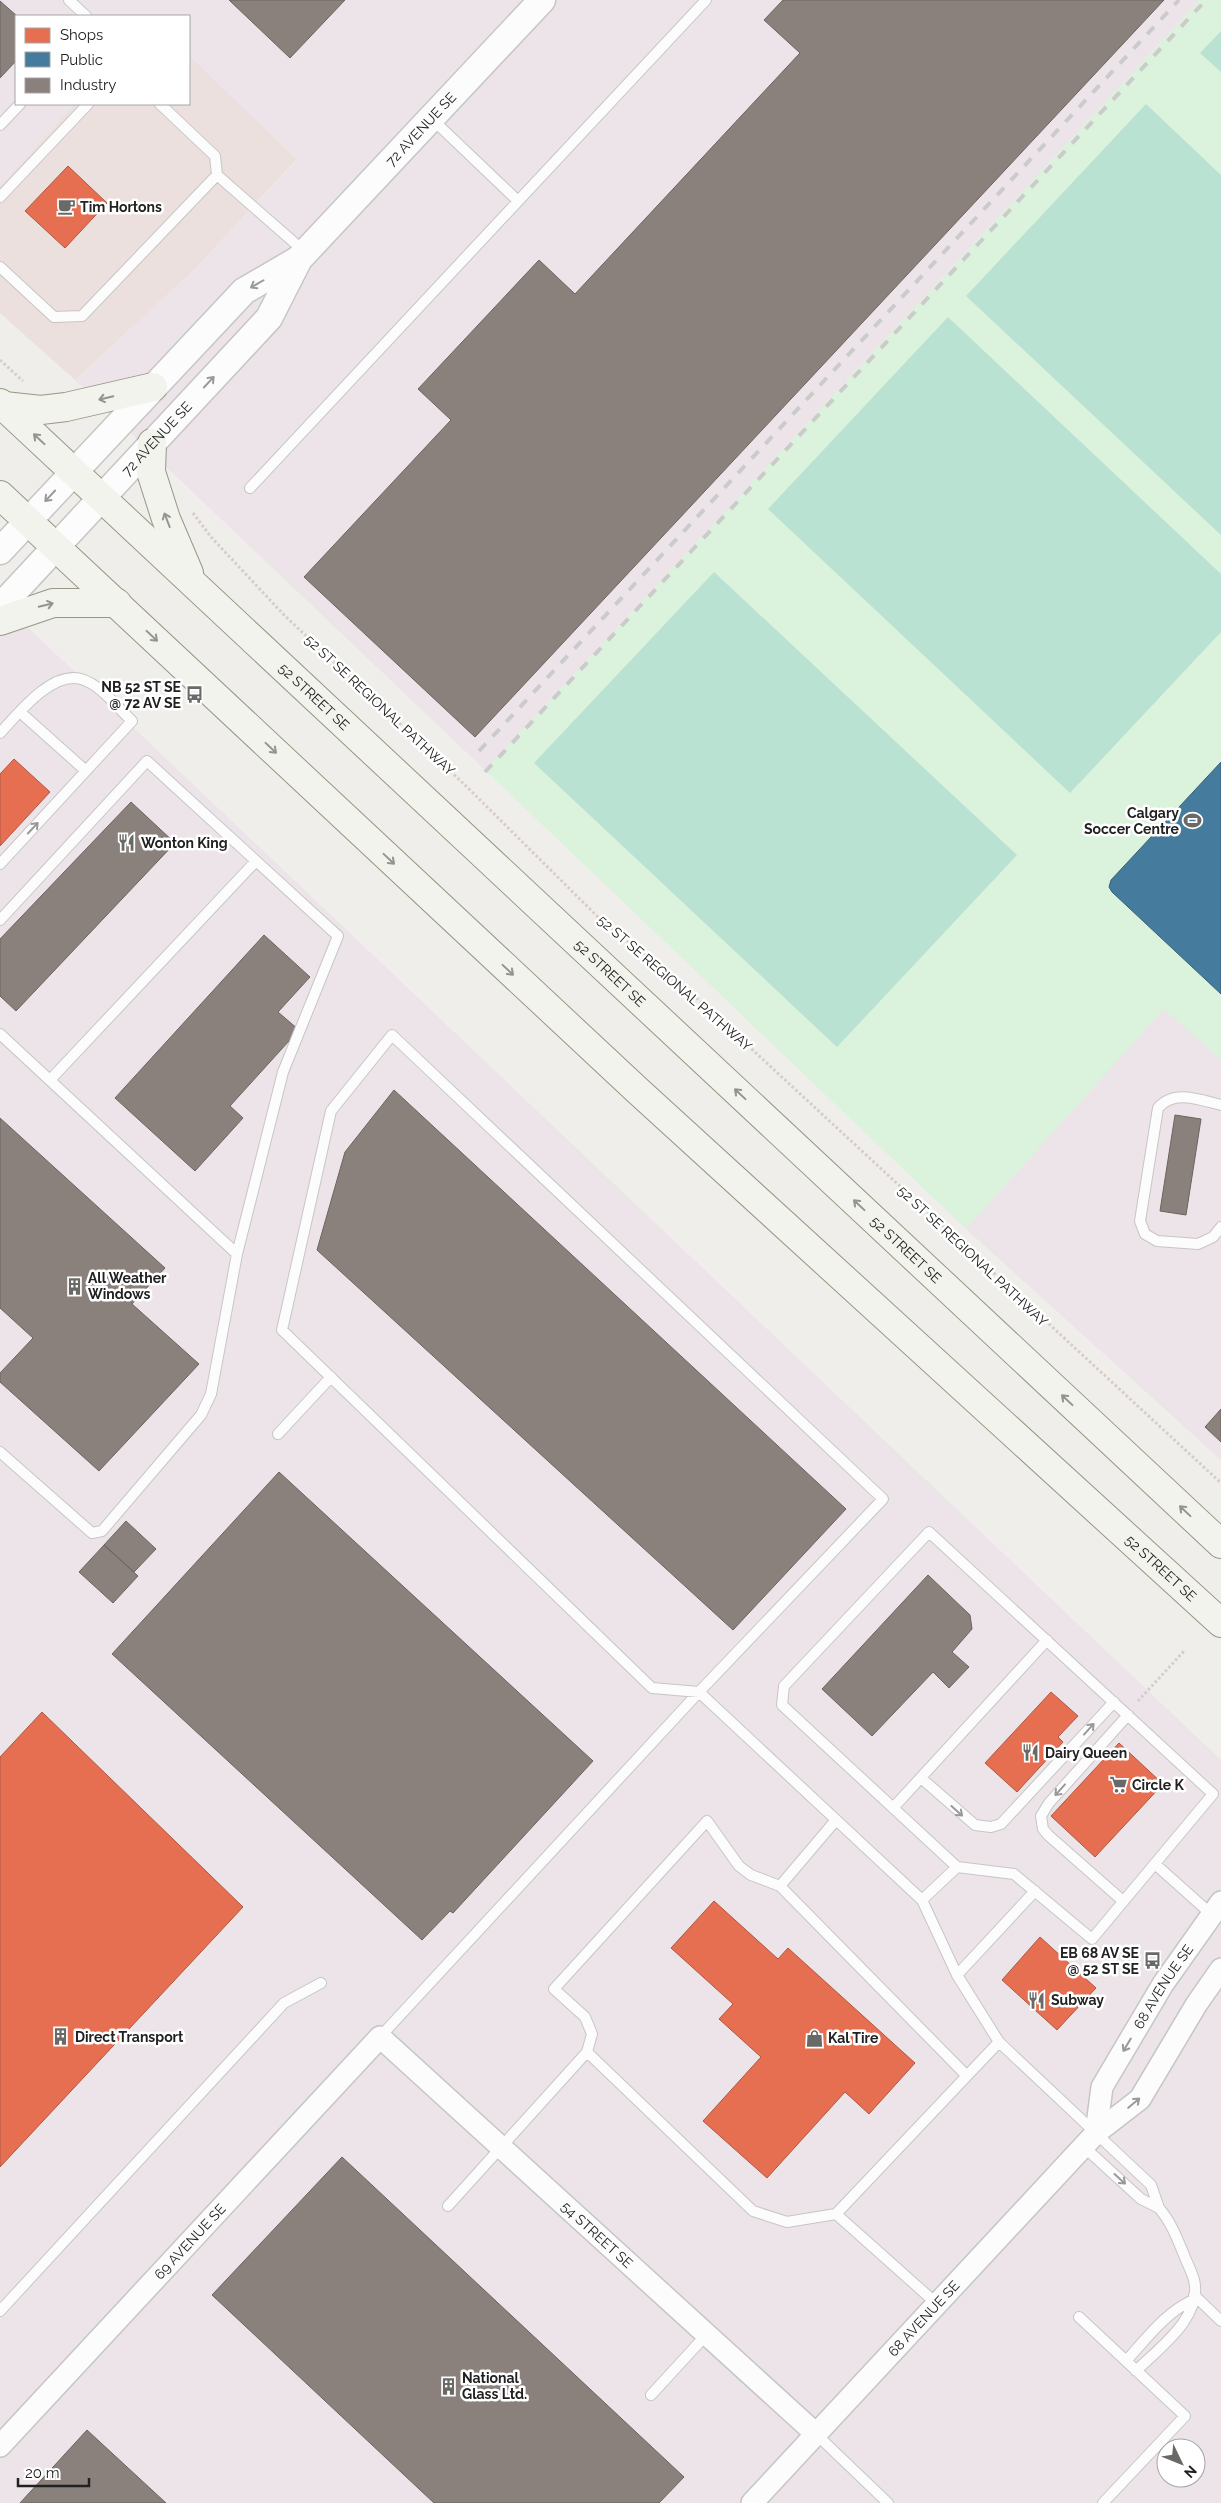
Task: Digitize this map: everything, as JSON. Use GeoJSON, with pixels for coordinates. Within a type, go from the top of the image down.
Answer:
{"type":"FeatureCollection","features":[{"type":"Feature","properties":{"kind":"main road"},"geometry":{"type":"LineString","coordinates":[[2,405],[41,410],[66,407],[153,387]]}},
{"type":"Feature","properties":{"kind":"main road","name":"52 STREET SE"},"geometry":{"type":"LineString","coordinates":[[2,405],[1221,1544]]}},
{"type":"Feature","properties":{"kind":"main road"},"geometry":{"type":"LineString","coordinates":[[152,443],[151,472],[192,582]]}},
{"type":"Feature","properties":{"kind":"main road","name":"52 STREET SE"},"geometry":{"type":"LineString","coordinates":[[0,496],[630,1083],[1221,1623]]}},
{"type":"Feature","properties":{"kind":"main road"},"geometry":{"type":"LineString","coordinates":[[0,621],[54,603],[117,603]]}},
{"type":"Feature","properties":{"kind":"street","name":"72 AVENUE SE"},"geometry":{"type":"LineString","coordinates":[[0,607],[54,546],[269,318],[303,256],[542,0]]}},
{"type":"Feature","properties":{"kind":"street","name":"72 AVENUE SE"},"geometry":{"type":"LineString","coordinates":[[0,551],[73,471],[244,291],[303,256]]}},
{"type":"Feature","properties":{"kind":"street","name":"68 AVENUE SE"},"geometry":{"type":"LineString","coordinates":[[1090,2140],[1102,2087],[1163,1984],[1216,1908]]}},
{"type":"Feature","properties":{"kind":"street","name":"68 AVENUE SE"},"geometry":{"type":"LineString","coordinates":[[752,2503],[1090,2140],[1140,2099],[1196,2005],[1221,1969]]}},
{"type":"Feature","properties":{"kind":"street","name":"54 STREET SE"},"geometry":{"type":"LineString","coordinates":[[380,2037],[816,2434]]}},
{"type":"Feature","properties":{"kind":"street","name":"69 AVENUE SE"},"geometry":{"type":"LineString","coordinates":[[0,2446],[380,2037]]}},
{"type":"Feature","properties":{"kind":"lane"},"geometry":{"type":"LineString","coordinates":[[69,0],[85,15]]}},
{"type":"Feature","properties":{"kind":"lane"},"geometry":{"type":"LineString","coordinates":[[250,488],[706,0]]}},
{"type":"Feature","properties":{"kind":"lane"},"geometry":{"type":"LineString","coordinates":[[0,125],[19,105]]}},
{"type":"Feature","properties":{"kind":"lane"},"geometry":{"type":"LineString","coordinates":[[0,197],[87,105]]}},
{"type":"Feature","properties":{"kind":"lane"},"geometry":{"type":"LineString","coordinates":[[161,105],[215,156],[217,175],[303,256]]}},
{"type":"Feature","properties":{"kind":"lane"},"geometry":{"type":"LineString","coordinates":[[431,119],[518,201]]}},
{"type":"Feature","properties":{"kind":"lane"},"geometry":{"type":"LineString","coordinates":[[0,267],[54,317],[82,316],[217,175]]}},
{"type":"Feature","properties":{"kind":"lane"},"geometry":{"type":"LineString","coordinates":[[0,733],[35,696],[62,679],[81,679],[96,688],[132,721],[0,864]]}},
{"type":"Feature","properties":{"kind":"lane"},"geometry":{"type":"LineString","coordinates":[[20,712],[86,771]]}},
{"type":"Feature","properties":{"kind":"lane"},"geometry":{"type":"LineString","coordinates":[[0,920],[147,760],[338,936],[283,1072],[237,1254],[211,1394],[201,1415],[102,1531],[92,1533],[0,1452]]}},
{"type":"Feature","properties":{"kind":"lane"},"geometry":{"type":"LineString","coordinates":[[50,1080],[256,861]]}},
{"type":"Feature","properties":{"kind":"lane"},"geometry":{"type":"LineString","coordinates":[[0,1034],[237,1254]]}},
{"type":"Feature","properties":{"kind":"lane"},"geometry":{"type":"LineString","coordinates":[[380,2037],[699,1692],[883,1499],[392,1035],[331,1111],[282,1330],[652,1688],[699,1692],[922,1900],[957,1975],[999,2042],[1141,2198],[1160,2208]]}},
{"type":"Feature","properties":{"kind":"lane"},"geometry":{"type":"LineString","coordinates":[[1221,1104],[1174,1097],[1165,1100],[1158,1108],[1140,1221],[1145,1234],[1157,1241],[1190,1244],[1198,1244],[1212,1237],[1221,1227]]}},
{"type":"Feature","properties":{"kind":"lane"},"geometry":{"type":"LineString","coordinates":[[278,1434],[331,1377]]}},
{"type":"Feature","properties":{"kind":"lane"},"geometry":{"type":"LineString","coordinates":[[929,1532],[1114,1702],[1213,1794],[1092,1939],[1014,1874],[957,1867],[782,1705],[784,1686],[929,1532]]}},
{"type":"Feature","properties":{"kind":"lane"},"geometry":{"type":"LineString","coordinates":[[893,1808],[1047,1640]]}},
{"type":"Feature","properties":{"kind":"lane"},"geometry":{"type":"LineString","coordinates":[[921,1778],[975,1826],[983,1828],[1001,1824],[1114,1702]]}},
{"type":"Feature","properties":{"kind":"lane"},"geometry":{"type":"LineString","coordinates":[[1123,1901],[1048,1835],[1043,1829],[1041,1816],[1049,1803],[1127,1715]]}},
{"type":"Feature","properties":{"kind":"lane"},"geometry":{"type":"LineString","coordinates":[[780,1886],[836,1820]]}},
{"type":"Feature","properties":{"kind":"lane"},"geometry":{"type":"LineString","coordinates":[[448,2206],[587,2052],[592,2034],[586,2017],[554,1989],[707,1821],[739,1866],[751,1875],[780,1886],[967,2076]]}},
{"type":"Feature","properties":{"kind":"lane"},"geometry":{"type":"LineString","coordinates":[[1155,1864],[1216,1908]]}},
{"type":"Feature","properties":{"kind":"lane"},"geometry":{"type":"LineString","coordinates":[[922,1900],[957,1867]]}},
{"type":"Feature","properties":{"kind":"lane"},"geometry":{"type":"LineString","coordinates":[[957,1975],[1035,1891]]}},
{"type":"Feature","properties":{"kind":"lane"},"geometry":{"type":"LineString","coordinates":[[0,2311],[284,2003],[321,1983]]}},
{"type":"Feature","properties":{"kind":"lane"},"geometry":{"type":"LineString","coordinates":[[587,2052],[754,2211],[787,2222],[836,2214],[999,2042]]}},
{"type":"Feature","properties":{"kind":"lane"},"geometry":{"type":"LineString","coordinates":[[1090,2140],[1151,2185],[1160,2208],[1170,2220],[1194,2281],[1194,2297],[1190,2313],[1182,2325],[1136,2370]]}},
{"type":"Feature","properties":{"kind":"lane"},"geometry":{"type":"LineString","coordinates":[[836,2214],[937,2304]]}},
{"type":"Feature","properties":{"kind":"lane"},"geometry":{"type":"LineString","coordinates":[[1194,2297],[1221,2321]]}},
{"type":"Feature","properties":{"kind":"lane"},"geometry":{"type":"LineString","coordinates":[[1126,2361],[1169,2316],[1194,2297]]}},
{"type":"Feature","properties":{"kind":"lane"},"geometry":{"type":"LineString","coordinates":[[1079,2317],[1184,2416],[1103,2503]]}},
{"type":"Feature","properties":{"kind":"lane"},"geometry":{"type":"LineString","coordinates":[[651,2395],[707,2334]]}},
{"type":"Feature","properties":{"kind":"lane"},"geometry":{"type":"LineString","coordinates":[[816,2434],[888,2503]]}},
{"type":"Feature","properties":{"kind":"path","name":"52 ST SE REGIONAL PATHWAY"},"geometry":{"type":"LineString","coordinates":[[191,510],[210,537],[285,616],[466,786],[601,920],[678,981],[1221,1483]]}},
{"type":"Feature","properties":{"kind":"path"},"geometry":{"type":"LineString","coordinates":[[1127,1715],[1185,1650]]}},
{"type":"Feature","properties":{"kind":"shaded area"},"geometry":{"type":"Polygon","coordinates":[[[0,0],[1200,0],[485,770],[75,380],[195,269],[297,160],[190,56],[190,15],[15,15],[15,105],[74,105],[0,186],[0,0]]]}},
{"type":"Feature","properties":{"kind":"shaded area"},"geometry":{"type":"Polygon","coordinates":[[[190,56],[297,159],[195,269],[75,380],[0,313],[0,186],[74,105],[190,105],[190,56]]]}},
{"type":"Feature","properties":{"kind":"shaded area"},"geometry":{"type":"Polygon","coordinates":[[[0,601],[1221,1760],[1221,2503],[0,2503],[0,601]]]}},
{"type":"Feature","properties":{"kind":"shaded area"},"geometry":{"type":"Polygon","coordinates":[[[1164,1008],[1221,1060],[1221,1460],[966,1229],[1164,1008]]]}},
{"type":"Feature","properties":{"kind":"green space"},"geometry":{"type":"Polygon","coordinates":[[[1200,0],[1221,0],[1221,1060],[1164,1009],[966,1229],[485,770],[1200,0]]]}},
{"type":"Feature","properties":{"kind":"green space"},"geometry":{"type":"Polygon","coordinates":[[[1221,31],[1221,72],[1200,53],[1221,31]]]}},
{"type":"Feature","properties":{"kind":"green space"},"geometry":{"type":"Polygon","coordinates":[[[1146,104],[1221,175],[1221,535],[966,296],[1146,104]]]}},
{"type":"Feature","properties":{"kind":"green space"},"geometry":{"type":"Polygon","coordinates":[[[948,317],[1221,574],[1221,632],[1070,793],[768,509],[948,317]]]}},
{"type":"Feature","properties":{"kind":"green space"},"geometry":{"type":"Polygon","coordinates":[[[714,572],[1017,855],[837,1047],[534,763],[714,572]]]}},
{"type":"Feature","properties":{"kind":"building: Shops","name":"Tim Hortons"},"geometry":{"type":"Polygon","coordinates":[[[68,166],[107,203],[65,248],[25,211],[68,166]]]}},
{"type":"Feature","properties":{"kind":"building: Shops"},"geometry":{"type":"Polygon","coordinates":[[[14,759],[50,792],[0,846],[0,774],[14,759]]]}},
{"type":"Feature","properties":{"kind":"building: Shops"},"geometry":{"type":"Polygon","coordinates":[[[1051,1692],[1078,1716],[1058,1737],[1063,1742],[1017,1792],[985,1763],[1051,1692]]]}},
{"type":"Feature","properties":{"kind":"building: Shops","name":"Direct Transport"},"geometry":{"type":"Polygon","coordinates":[[[42,1712],[243,1907],[0,2167],[0,1757],[42,1712]]]}},
{"type":"Feature","properties":{"kind":"building: Shops"},"geometry":{"type":"Polygon","coordinates":[[[1119,1743],[1163,1784],[1095,1857],[1051,1816],[1119,1743]]]}},
{"type":"Feature","properties":{"kind":"building: Shops","name":"Kal Tire"},"geometry":{"type":"Polygon","coordinates":[[[714,1901],[778,1959],[788,1948],[915,2063],[869,2114],[845,2092],[767,2178],[703,2121],[761,2057],[719,2019],[733,2004],[671,1948],[714,1901]]]}},
{"type":"Feature","properties":{"kind":"building: Shops"},"geometry":{"type":"Polygon","coordinates":[[[1040,1937],[1096,1988],[1057,2030],[1002,1980],[1040,1937]]]}},
{"type":"Feature","properties":{"kind":"building: Public","name":"Calgary Soccer Centre"},"geometry":{"type":"Polygon","coordinates":[[[1221,762],[1221,994],[1112,892],[1109,887],[1111,880],[1221,762]]]}},
{"type":"Feature","properties":{"kind":"building: Industry"},"geometry":{"type":"Polygon","coordinates":[[[229,0],[345,0],[290,58],[229,0]]]}},
{"type":"Feature","properties":{"kind":"building: Industry"},"geometry":{"type":"Polygon","coordinates":[[[783,0],[1164,0],[475,737],[304,577],[451,420],[418,389],[539,260],[575,294],[800,53],[764,20],[783,0]]]}},
{"type":"Feature","properties":{"kind":"building: Industry"},"geometry":{"type":"Polygon","coordinates":[[[0,1],[16,15],[15,62],[0,78],[0,1]]]}},
{"type":"Feature","properties":{"kind":"building: Industry"},"geometry":{"type":"Polygon","coordinates":[[[131,802],[175,843],[16,1011],[0,996],[0,939],[131,802]]]}},
{"type":"Feature","properties":{"kind":"building: Industry"},"geometry":{"type":"Polygon","coordinates":[[[264,935],[310,977],[278,1012],[299,1030],[230,1106],[243,1118],[195,1171],[115,1098],[264,935]]]}},
{"type":"Feature","properties":{"kind":"building: Industry"},"geometry":{"type":"Polygon","coordinates":[[[394,1090],[846,1509],[733,1630],[317,1250],[345,1152],[394,1090]]]}},
{"type":"Feature","properties":{"kind":"building: Industry"},"geometry":{"type":"Polygon","coordinates":[[[1175,1115],[1201,1119],[1186,1215],[1160,1211],[1175,1115]]]}},
{"type":"Feature","properties":{"kind":"building: Industry","name":"All Weather Windows"},"geometry":{"type":"Polygon","coordinates":[[[0,1118],[165,1268],[132,1304],[199,1364],[99,1471],[0,1382],[0,1373],[33,1338],[0,1308],[0,1118]]]}},
{"type":"Feature","properties":{"kind":"building: Industry"},"geometry":{"type":"Polygon","coordinates":[[[1221,1409],[1221,1442],[1205,1427],[1221,1409]]]}},
{"type":"Feature","properties":{"kind":"building: Industry"},"geometry":{"type":"Polygon","coordinates":[[[279,1472],[593,1761],[453,1913],[450,1911],[422,1940],[112,1654],[279,1472]]]}},
{"type":"Feature","properties":{"kind":"building: Industry"},"geometry":{"type":"Polygon","coordinates":[[[126,1521],[156,1549],[134,1572],[104,1545],[126,1521]]]}},
{"type":"Feature","properties":{"kind":"building: Industry"},"geometry":{"type":"Polygon","coordinates":[[[104,1545],[138,1576],[113,1603],[79,1572],[104,1545]]]}},
{"type":"Feature","properties":{"kind":"building: Industry"},"geometry":{"type":"Polygon","coordinates":[[[928,1575],[970,1615],[972,1629],[952,1652],[969,1667],[949,1688],[933,1672],[872,1736],[822,1689],[928,1575]]]}},
{"type":"Feature","properties":{"kind":"building: Industry","name":"National Glass Ltd."},"geometry":{"type":"Polygon","coordinates":[[[342,2157],[684,2477],[659,2503],[434,2503],[212,2295],[342,2157]]]}},
{"type":"Feature","properties":{"kind":"building: Industry"},"geometry":{"type":"Polygon","coordinates":[[[87,2430],[166,2503],[20,2503],[87,2430]]]}},
{"type":"Feature","properties":{"kind":"railway"},"geometry":{"type":"LineString","coordinates":[[479,751],[1179,0]]}},
{"type":"Feature","properties":{"kind":"railway"},"geometry":{"type":"LineString","coordinates":[[485,772],[1206,0]]}},
{"type":"Feature","properties":{"kind":"place","name":"Tim Hortons"},"geometry":{"type":"Point","coordinates":[66,207]}},
{"type":"Feature","properties":{"kind":"place","name":"NB 52 ST SE @ 72 AV SE"},"geometry":{"type":"Point","coordinates":[195,695]}},
{"type":"Feature","properties":{"kind":"place","name":"Calgary Soccer Centre"},"geometry":{"type":"Point","coordinates":[1193,821]}},
{"type":"Feature","properties":{"kind":"place","name":"Wonton King"},"geometry":{"type":"Point","coordinates":[127,843]}},
{"type":"Feature","properties":{"kind":"place","name":"All Weather Windows"},"geometry":{"type":"Point","coordinates":[74,1286]}},
{"type":"Feature","properties":{"kind":"place","name":"Dairy Queen"},"geometry":{"type":"Point","coordinates":[1031,1753]}},
{"type":"Feature","properties":{"kind":"place","name":"Circle K"},"geometry":{"type":"Point","coordinates":[1118,1785]}},
{"type":"Feature","properties":{"kind":"place","name":"EB 68 AV SE @ 52 ST SE"},"geometry":{"type":"Point","coordinates":[1153,1961]}},
{"type":"Feature","properties":{"kind":"place","name":"Subway"},"geometry":{"type":"Point","coordinates":[1037,2000]}},
{"type":"Feature","properties":{"kind":"place","name":"Direct Transport"},"geometry":{"type":"Point","coordinates":[61,2037]}},
{"type":"Feature","properties":{"kind":"place","name":"Kal Tire"},"geometry":{"type":"Point","coordinates":[814,2038]}},
{"type":"Feature","properties":{"kind":"place","name":"National Glass Ltd."},"geometry":{"type":"Point","coordinates":[448,2386]}}]}
